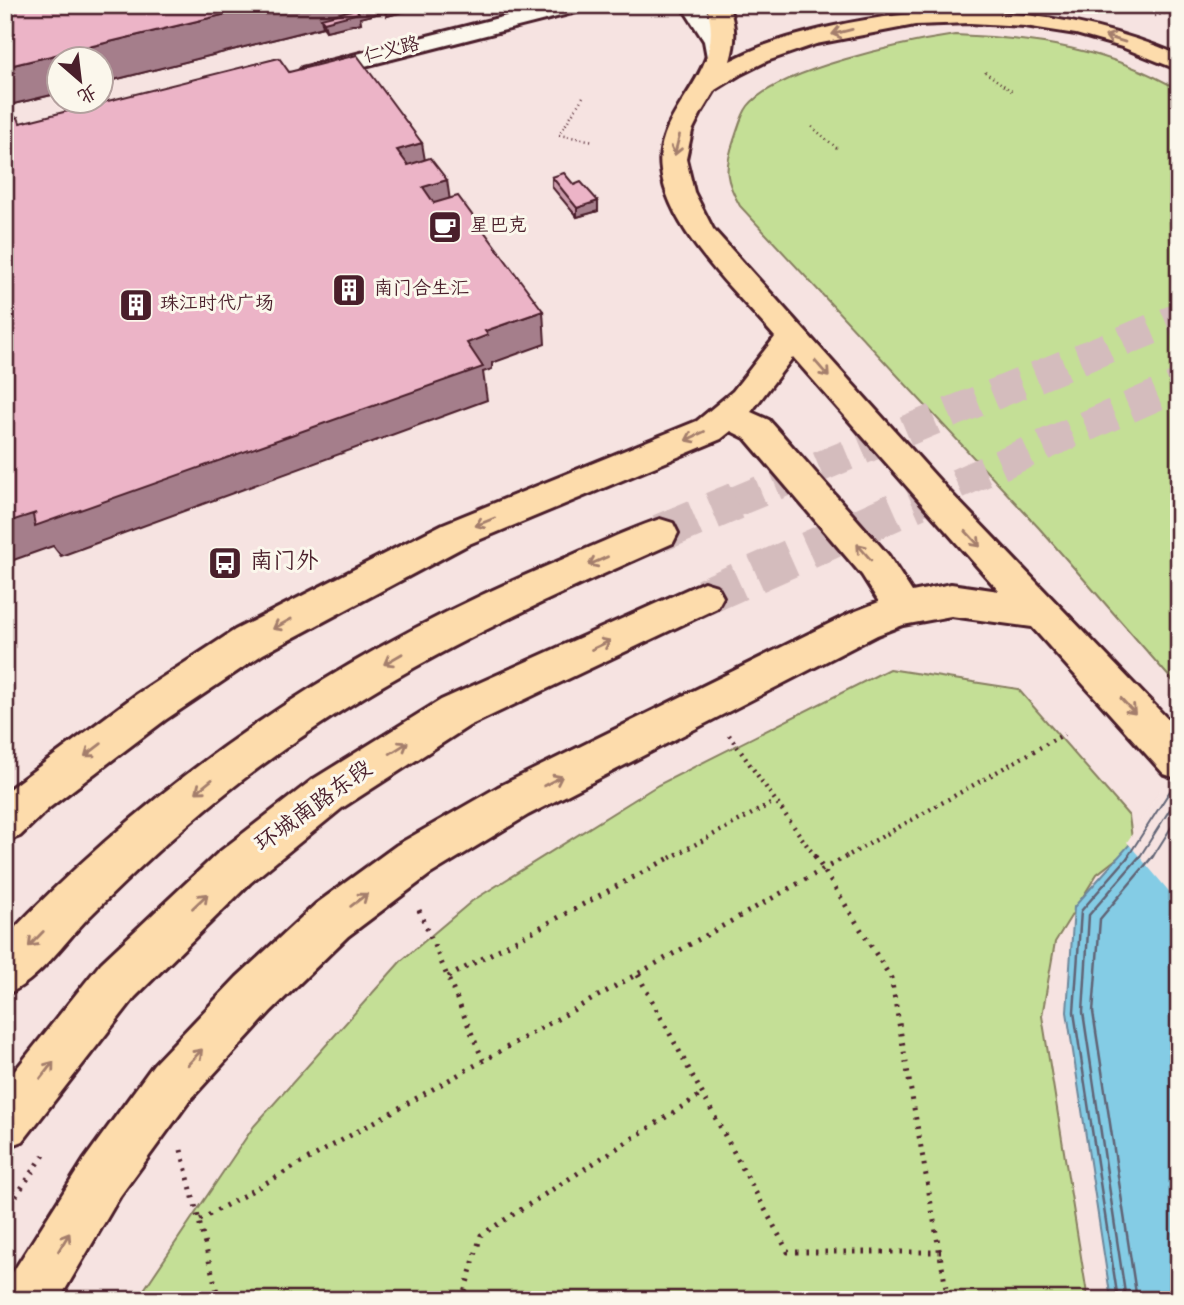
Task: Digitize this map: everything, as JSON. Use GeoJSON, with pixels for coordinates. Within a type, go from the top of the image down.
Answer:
{"type":"FeatureCollection","features":[{"type":"Feature","properties":{"kind":"main road"},"geometry":{"type":"LineString","coordinates":[[717,5],[723,16],[722,50],[712,74],[687,117],[674,149],[677,187],[701,233],[935,498],[1169,749]]}},
{"type":"Feature","properties":{"kind":"main road"},"geometry":{"type":"LineString","coordinates":[[907,6],[953,16]]}},
{"type":"Feature","properties":{"kind":"main road"},"geometry":{"type":"LineString","coordinates":[[712,74],[803,42],[886,23],[953,16],[998,17],[1053,24],[1155,51],[1179,63]]}},
{"type":"Feature","properties":{"kind":"main road"},"geometry":{"type":"LineString","coordinates":[[5,821],[34,793],[151,707],[249,642],[351,586],[456,534],[667,449],[729,416],[751,394],[792,335]]}},
{"type":"Feature","properties":{"kind":"main road"},"geometry":{"type":"LineString","coordinates":[[729,416],[757,429],[875,565],[896,597],[900,610]]}},
{"type":"Feature","properties":{"kind":"main road"},"geometry":{"type":"LineString","coordinates":[[5,972],[132,845],[237,759],[326,698],[442,631],[660,533]]}},
{"type":"Feature","properties":{"kind":"main road","name":"环城南路东段"},"geometry":{"type":"LineString","coordinates":[[5,1124],[118,980],[234,868],[327,793],[455,713],[704,597]]}},
{"type":"Feature","properties":{"kind":"main road"},"geometry":{"type":"LineString","coordinates":[[28,1300],[103,1178],[172,1082],[254,994],[332,920],[413,860],[513,801],[847,631],[900,610],[951,600],[1042,613]]}},
{"type":"Feature","properties":{"kind":"street","name":"仁义路"},"geometry":{"type":"LineString","coordinates":[[284,80],[576,5]]}},
{"type":"Feature","properties":{"kind":"street"},"geometry":{"type":"LineString","coordinates":[[692,5],[715,41],[712,74]]}},
{"type":"Feature","properties":{"kind":"path"},"geometry":{"type":"LineString","coordinates":[[1155,16],[1179,9]]}},
{"type":"Feature","properties":{"kind":"path"},"geometry":{"type":"LineString","coordinates":[[985,72],[1013,92]]}},
{"type":"Feature","properties":{"kind":"path"},"geometry":{"type":"LineString","coordinates":[[583,97],[559,135],[594,141]]}},
{"type":"Feature","properties":{"kind":"path"},"geometry":{"type":"LineString","coordinates":[[812,127],[838,149]]}},
{"type":"Feature","properties":{"kind":"path"},"geometry":{"type":"LineString","coordinates":[[720,723],[823,869],[891,978],[941,1252],[947,1300]]}},
{"type":"Feature","properties":{"kind":"path"},"geometry":{"type":"LineString","coordinates":[[200,1220],[1064,734]]}},
{"type":"Feature","properties":{"kind":"path"},"geometry":{"type":"LineString","coordinates":[[448,977],[774,802]]}},
{"type":"Feature","properties":{"kind":"path"},"geometry":{"type":"LineString","coordinates":[[415,900],[483,1060]]}},
{"type":"Feature","properties":{"kind":"path"},"geometry":{"type":"LineString","coordinates":[[638,975],[788,1252],[941,1252]]}},
{"type":"Feature","properties":{"kind":"path"},"geometry":{"type":"LineString","coordinates":[[462,1300],[481,1236],[702,1094]]}},
{"type":"Feature","properties":{"kind":"path"},"geometry":{"type":"LineString","coordinates":[[177,1136],[219,1300]]}},
{"type":"Feature","properties":{"kind":"green space"},"geometry":{"type":"Polygon","coordinates":[[[955,35],[1014,39],[1071,48],[1126,65],[1179,90],[1179,688],[1039,528],[740,206],[731,189],[728,167],[738,127],[748,106],[764,93],[786,80],[845,59],[955,35]]]}},
{"type":"Feature","properties":{"kind":"green space"},"geometry":{"type":"Polygon","coordinates":[[[889,669],[1018,689],[1129,816],[1133,846],[1097,874],[1055,942],[1042,1016],[1088,1300],[137,1300],[254,1126],[401,961],[472,901],[658,785],[889,669]]]}},
{"type":"Feature","properties":{"kind":"water"},"geometry":{"type":"Polygon","coordinates":[[[1179,765],[1179,1300],[1111,1300],[1067,1012],[1074,907],[1130,844],[1179,765]]]}},
{"type":"Feature","properties":{"kind":"pier"},"geometry":{"type":"Polygon","coordinates":[[[1179,761],[1179,903],[1127,842],[1179,761]]]}},
{"type":"Feature","properties":{"kind":"building"},"geometry":{"type":"Polygon","coordinates":[[[5,5],[264,5],[93,46],[46,46],[46,57],[5,67],[5,5]]]}},
{"type":"Feature","properties":{"kind":"building"},"geometry":{"type":"Polygon","coordinates":[[[356,9],[359,13],[324,22],[321,18],[356,9]]]}},
{"type":"Feature","properties":{"kind":"building"},"geometry":{"type":"Polygon","coordinates":[[[357,55],[422,143],[397,150],[408,165],[430,158],[447,180],[423,187],[434,203],[458,196],[543,311],[485,331],[488,335],[467,343],[483,367],[35,526],[33,515],[36,513],[5,523],[5,121],[18,117],[20,123],[48,116],[116,116],[116,99],[279,58],[289,72],[357,55]]]}},
{"type":"Feature","properties":{"kind":"building"},"geometry":{"type":"Polygon","coordinates":[[[564,173],[574,185],[581,182],[598,201],[577,208],[552,177],[564,173]]]}},
{"type":"Feature","properties":{"kind":"tunnel"},"geometry":{"type":"LineString","coordinates":[[732,503],[1179,318]]}},
{"type":"Feature","properties":{"kind":"tunnel"},"geometry":{"type":"LineString","coordinates":[[914,503],[1179,385]]}},
{"type":"Feature","properties":{"kind":"tunnel"},"geometry":{"type":"LineString","coordinates":[[660,533],[736,501]]}},
{"type":"Feature","properties":{"kind":"tunnel"},"geometry":{"type":"LineString","coordinates":[[704,597],[918,501]]}},
{"type":"Feature","properties":{"kind":"place","name":"星巴克"},"geometry":{"type":"Point","coordinates":[445,227]}},
{"type":"Feature","properties":{"kind":"place","name":"南门合生汇"},"geometry":{"type":"Point","coordinates":[349,290]}},
{"type":"Feature","properties":{"kind":"place","name":"珠江时代广场"},"geometry":{"type":"Point","coordinates":[136,305]}},
{"type":"Feature","properties":{"kind":"place","name":"南门外"},"geometry":{"type":"Point","coordinates":[225,563]}}]}
